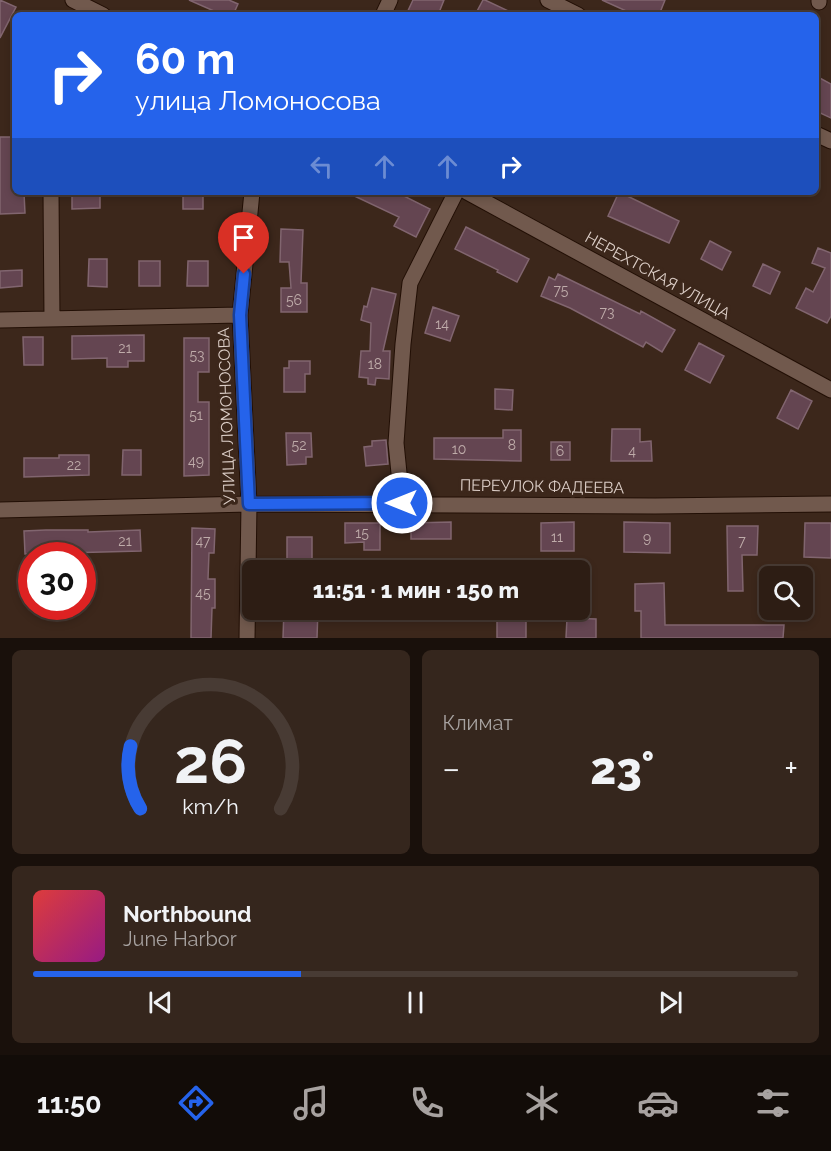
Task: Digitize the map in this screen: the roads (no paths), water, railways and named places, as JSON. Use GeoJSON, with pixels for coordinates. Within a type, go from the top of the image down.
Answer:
{"type":"FeatureCollection","features":[{"type":"Feature","properties":{"kind":"street"},"geometry":{"type":"LineString","coordinates":[[73,0],[97,12]]}},
{"type":"Feature","properties":{"kind":"street"},"geometry":{"type":"LineString","coordinates":[[548,0],[572,12]]}},
{"type":"Feature","properties":{"kind":"street"},"geometry":{"type":"LineString","coordinates":[[51,195],[52,319]]}},
{"type":"Feature","properties":{"kind":"street","name":"УЛИЦА ЛОМОНОСОВА"},"geometry":{"type":"LineString","coordinates":[[247,638],[249,504],[240,315],[252,195]]}},
{"type":"Feature","properties":{"kind":"street"},"geometry":{"type":"LineString","coordinates":[[402,503],[396,443],[410,283],[454,195]]}},
{"type":"Feature","properties":{"kind":"street","name":"НЕРЕХТСКАЯ УЛИЦА"},"geometry":{"type":"LineString","coordinates":[[474,195],[831,390]]}},
{"type":"Feature","properties":{"kind":"street"},"geometry":{"type":"LineString","coordinates":[[0,320],[240,315]]}},
{"type":"Feature","properties":{"kind":"street","name":"ПЕРЕУЛОК ФАДЕЕВА"},"geometry":{"type":"LineString","coordinates":[[0,510],[249,504],[655,506],[831,504]]}}]}
